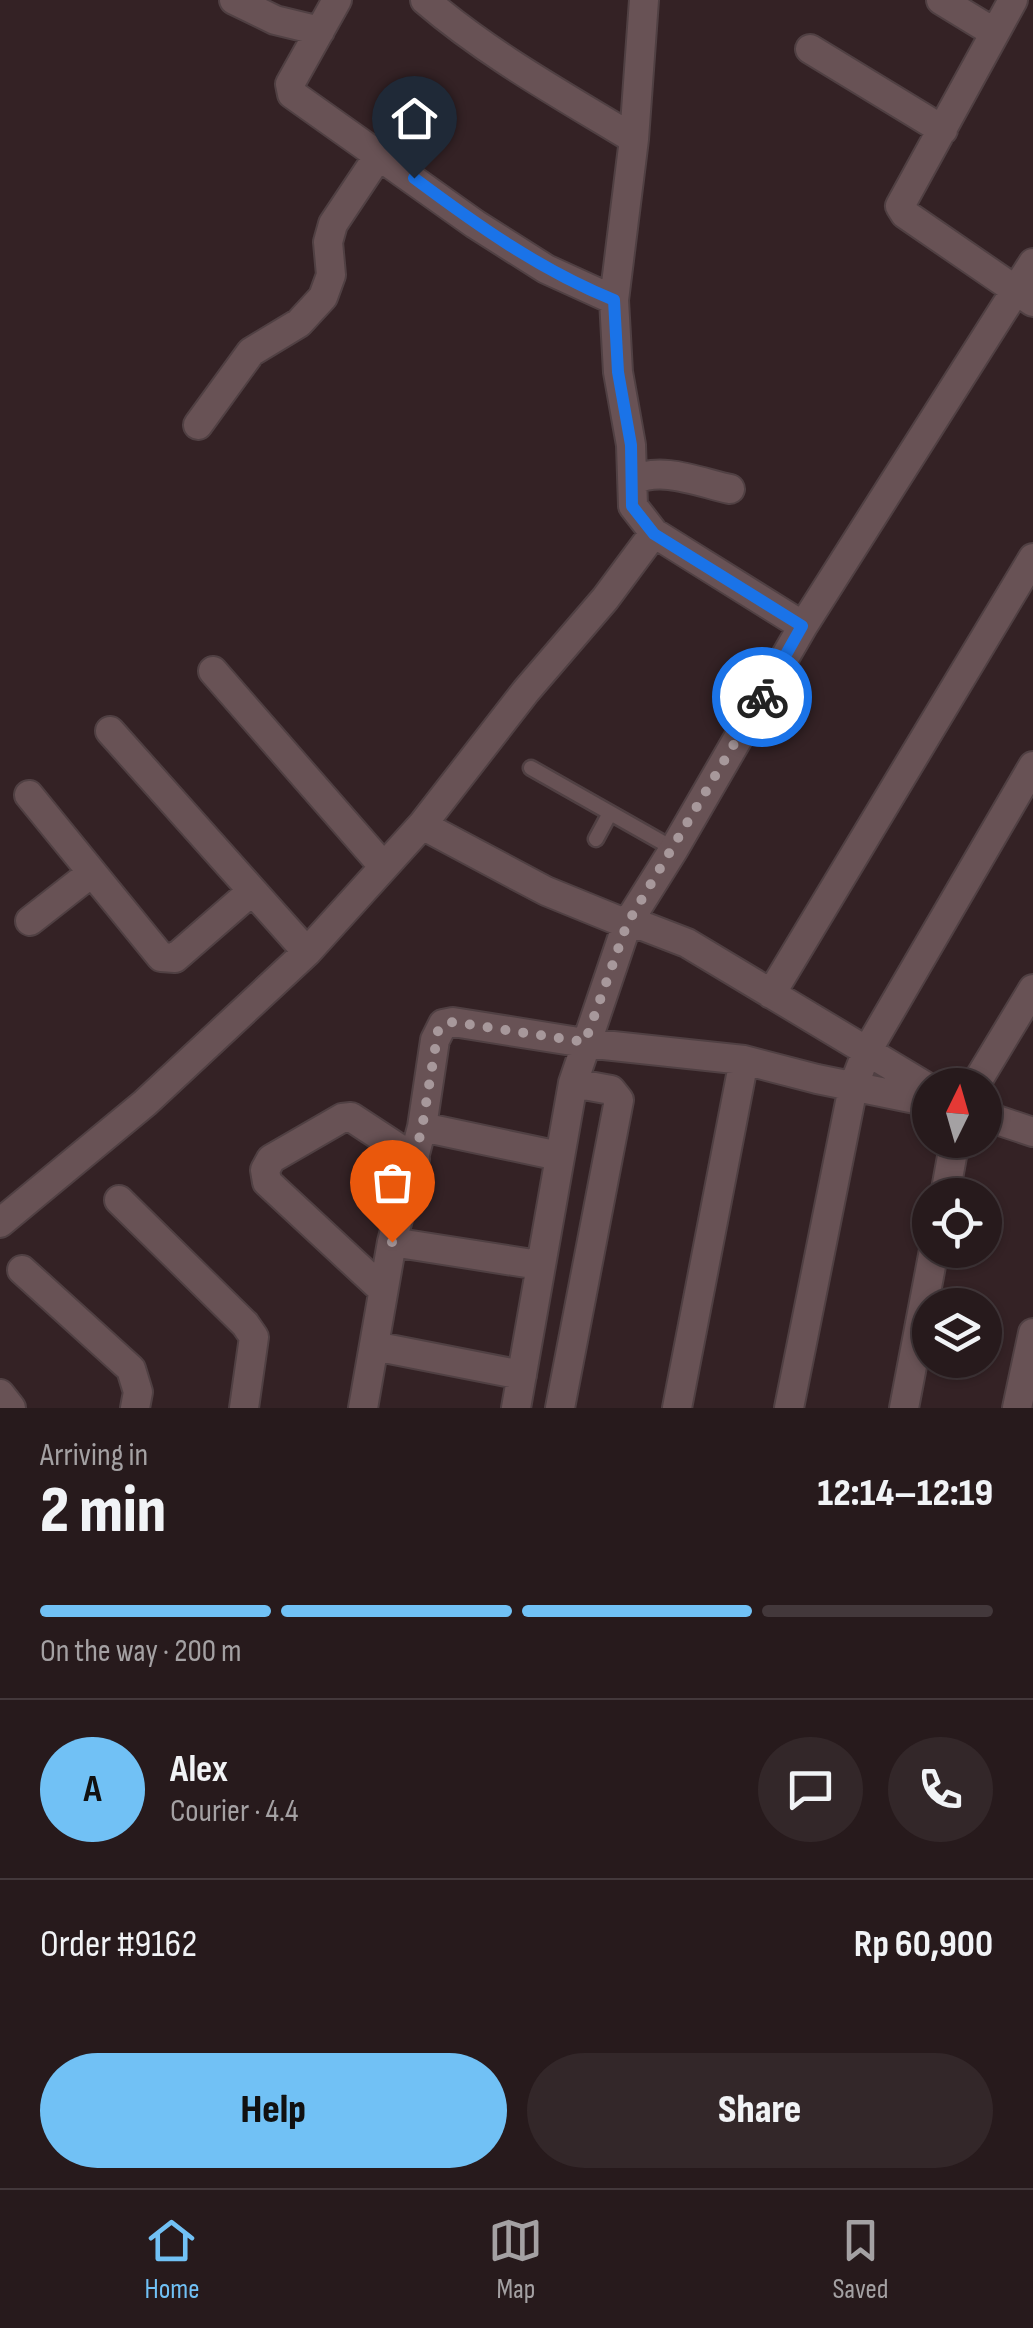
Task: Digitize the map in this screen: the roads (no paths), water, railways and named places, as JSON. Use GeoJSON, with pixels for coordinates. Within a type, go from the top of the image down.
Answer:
{"type":"FeatureCollection","features":[{"type":"Feature","properties":{"kind":"street"},"geometry":{"type":"LineString","coordinates":[[234,0],[275,20],[320,31]]}},
{"type":"Feature","properties":{"kind":"street"},"geometry":{"type":"LineString","coordinates":[[337,0],[290,84],[290,91],[475,224],[546,269],[614,300]]}},
{"type":"Feature","properties":{"kind":"street"},"geometry":{"type":"LineString","coordinates":[[425,0],[496,56],[634,138]]}},
{"type":"Feature","properties":{"kind":"street"},"geometry":{"type":"LineString","coordinates":[[644,0],[634,138],[614,300],[618,372],[631,445],[632,506],[654,534],[802,626]]}},
{"type":"Feature","properties":{"kind":"street"},"geometry":{"type":"LineString","coordinates":[[941,0],[995,32]]}},
{"type":"Feature","properties":{"kind":"street"},"geometry":{"type":"LineString","coordinates":[[1013,0],[902,201],[902,210],[1025,297]]}},
{"type":"Feature","properties":{"kind":"street"},"geometry":{"type":"LineString","coordinates":[[810,49],[943,130]]}},
{"type":"Feature","properties":{"kind":"street"},"geometry":{"type":"LineString","coordinates":[[198,425],[251,352],[298,323],[323,297],[331,275],[328,242],[333,224],[380,155]]}},
{"type":"Feature","properties":{"kind":"street"},"geometry":{"type":"LineString","coordinates":[[516,1408],[538,1265],[573,1084],[627,924],[802,626],[1025,297],[1033,264]]}},
{"type":"Feature","properties":{"kind":"street"},"geometry":{"type":"LineString","coordinates":[[633,481],[656,474],[730,489]]}},
{"type":"Feature","properties":{"kind":"street"},"geometry":{"type":"LineString","coordinates":[[0,1224],[145,1103],[307,952],[422,825],[654,534]]}},
{"type":"Feature","properties":{"kind":"street"},"geometry":{"type":"LineString","coordinates":[[771,994],[1033,558]]}},
{"type":"Feature","properties":{"kind":"street"},"geometry":{"type":"LineString","coordinates":[[213,671],[384,866]]}},
{"type":"Feature","properties":{"kind":"street"},"geometry":{"type":"LineString","coordinates":[[110,731],[307,952]]}},
{"type":"Feature","properties":{"kind":"street"},"geometry":{"type":"LineString","coordinates":[[789,1408],[853,1087],[867,1051],[1033,766]]}},
{"type":"Feature","properties":{"kind":"street"},"geometry":{"type":"LineString","coordinates":[[29,795],[90,874],[165,958],[175,958],[252,892]]}},
{"type":"Feature","properties":{"kind":"street"},"geometry":{"type":"LineString","coordinates":[[422,825],[531,884],[687,944],[912,1078]]}},
{"type":"Feature","properties":{"kind":"street"},"geometry":{"type":"LineString","coordinates":[[30,921],[90,874]]}},
{"type":"Feature","properties":{"kind":"street"},"geometry":{"type":"LineString","coordinates":[[985,1068],[1033,988]]}},
{"type":"Feature","properties":{"kind":"street"},"geometry":{"type":"LineString","coordinates":[[363,1408],[392,1242],[422,1128],[435,1040],[443,1024],[453,1022],[744,1060],[912,1098]]}},
{"type":"Feature","properties":{"kind":"street"},"geometry":{"type":"LineString","coordinates":[[677,1408],[744,1060]]}},
{"type":"Feature","properties":{"kind":"street"},"geometry":{"type":"LineString","coordinates":[[560,1408],[619,1100],[611,1090],[573,1084]]}},
{"type":"Feature","properties":{"kind":"street"},"geometry":{"type":"LineString","coordinates":[[383,1290],[268,1182],[264,1170],[271,1160],[342,1118],[351,1117],[415,1159]]}},
{"type":"Feature","properties":{"kind":"street"},"geometry":{"type":"LineString","coordinates":[[1002,1122],[1033,1132]]}},
{"type":"Feature","properties":{"kind":"street"},"geometry":{"type":"LineString","coordinates":[[422,1128],[559,1156]]}},
{"type":"Feature","properties":{"kind":"street"},"geometry":{"type":"LineString","coordinates":[[119,1200],[254,1337],[244,1408]]}},
{"type":"Feature","properties":{"kind":"street"},"geometry":{"type":"LineString","coordinates":[[392,1242],[538,1265]]}},
{"type":"Feature","properties":{"kind":"street"},"geometry":{"type":"LineString","coordinates":[[904,1408],[931,1268]]}},
{"type":"Feature","properties":{"kind":"street"},"geometry":{"type":"LineString","coordinates":[[22,1270],[132,1369],[137,1382],[136,1408]]}},
{"type":"Feature","properties":{"kind":"street"},"geometry":{"type":"LineString","coordinates":[[1017,1408],[1033,1333]]}},
{"type":"Feature","properties":{"kind":"street"},"geometry":{"type":"LineString","coordinates":[[528,1340],[572,1345]]}},
{"type":"Feature","properties":{"kind":"street"},"geometry":{"type":"LineString","coordinates":[[374,1346],[522,1375]]}},
{"type":"Feature","properties":{"kind":"street"},"geometry":{"type":"LineString","coordinates":[[0,1394],[11,1408]]}},
{"type":"Feature","properties":{"kind":"lane"},"geometry":{"type":"LineString","coordinates":[[531,768],[674,849]]}},
{"type":"Feature","properties":{"kind":"lane"},"geometry":{"type":"LineString","coordinates":[[596,839],[610,813]]}}]}
